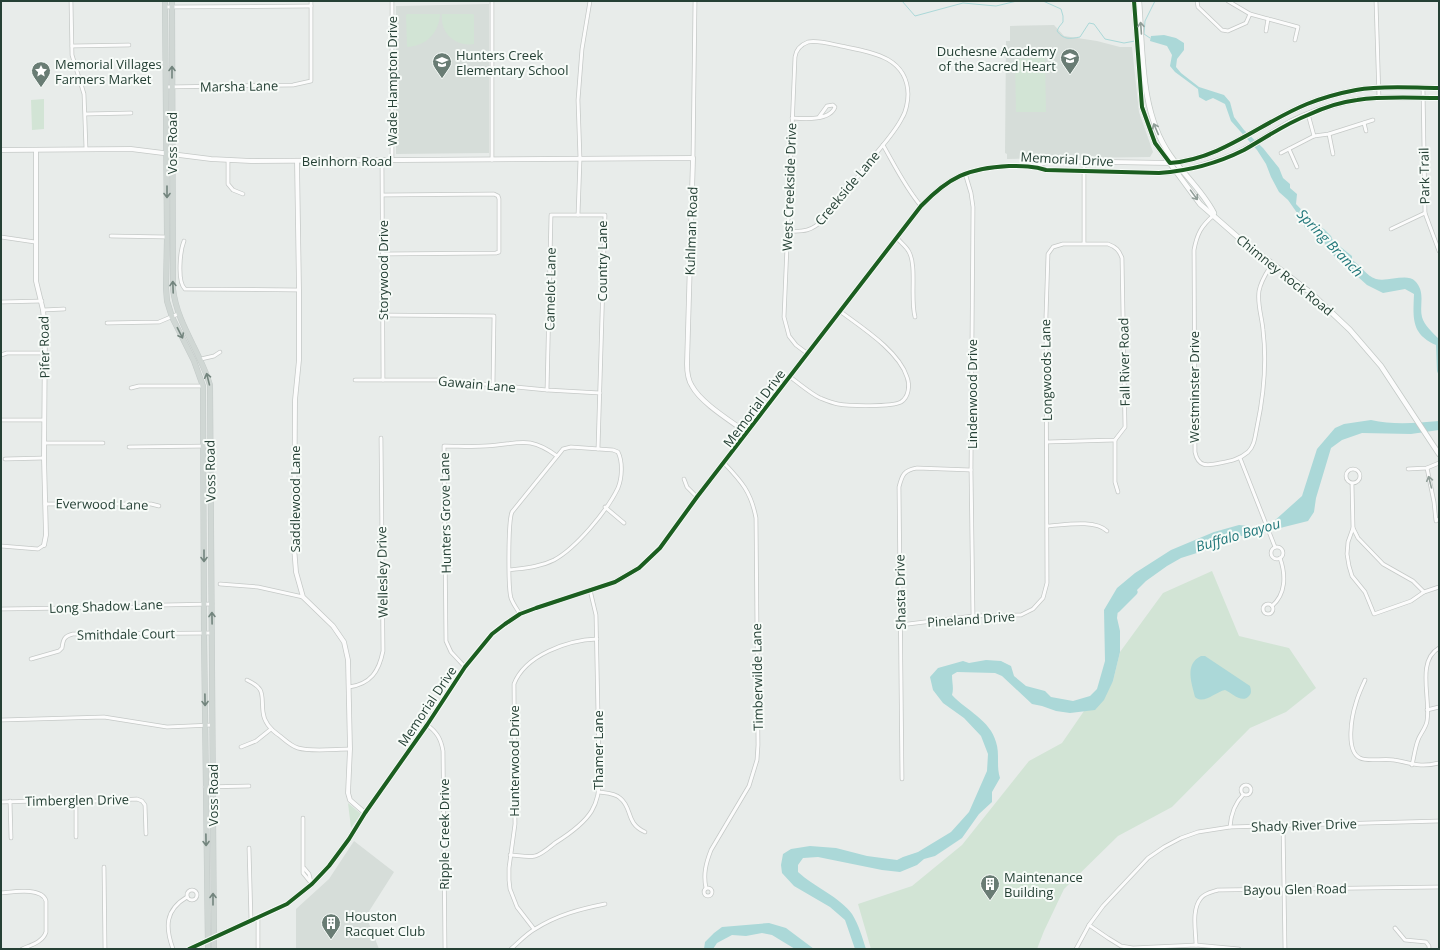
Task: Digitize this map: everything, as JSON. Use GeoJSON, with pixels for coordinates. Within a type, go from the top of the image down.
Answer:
{"type":"FeatureCollection","features":[{"type":"Feature","properties":{"kind":"main road","name":"Voss Road"},"geometry":{"type":"LineString","coordinates":[[165,1],[166,87],[173,237],[173,289],[178,314],[201,359],[210,385],[214,949]]}},
{"type":"Feature","properties":{"kind":"main road","name":"Voss Road"},"geometry":{"type":"LineString","coordinates":[[172,1],[172,87],[166,288],[167,301],[172,317],[194,361],[202,386],[203,396],[206,724],[205,787],[208,949]]}},
{"type":"Feature","properties":{"kind":"main road","name":"Chimney Rock Road"},"geometry":{"type":"LineString","coordinates":[[1134,2],[1140,53],[1151,116],[1156,131],[1170,155],[1208,203],[1214,215]]}},
{"type":"Feature","properties":{"kind":"main road","name":"Chimney Rock Road"},"geometry":{"type":"LineString","coordinates":[[1140,2],[1140,87],[1142,107],[1155,144],[1200,204],[1240,239],[1311,293],[1350,330],[1381,366],[1438,452]]}},
{"type":"Feature","properties":{"kind":"main road"},"geometry":{"type":"LineString","coordinates":[[1140,87],[1146,87]]}},
{"type":"Feature","properties":{"kind":"main road","name":"Memorial Drive"},"geometry":{"type":"LineString","coordinates":[[1170,163],[1210,154],[1235,143],[1306,104],[1334,95],[1378,88],[1439,88]]}},
{"type":"Feature","properties":{"kind":"main road","name":"Memorial Drive"},"geometry":{"type":"LineString","coordinates":[[1177,172],[1206,165],[1243,150],[1291,122],[1308,114],[1342,102],[1378,98],[1439,98]]}},
{"type":"Feature","properties":{"kind":"main road"},"geometry":{"type":"LineString","coordinates":[[203,396],[210,396]]}},
{"type":"Feature","properties":{"kind":"main road"},"geometry":{"type":"LineString","coordinates":[[203,489],[211,489]]}},
{"type":"Feature","properties":{"kind":"main road"},"geometry":{"type":"LineString","coordinates":[[204,540],[211,540]]}},
{"type":"Feature","properties":{"kind":"main road"},"geometry":{"type":"LineString","coordinates":[[205,680],[212,680]]}},
{"type":"Feature","properties":{"kind":"street"},"geometry":{"type":"LineString","coordinates":[[71,1],[74,64],[84,94],[86,114],[86,149]]}},
{"type":"Feature","properties":{"kind":"street"},"geometry":{"type":"LineString","coordinates":[[165,7],[311,6],[311,1]]}},
{"type":"Feature","properties":{"kind":"street","name":"Wade Hampton Drive"},"geometry":{"type":"LineString","coordinates":[[392,1],[392,160]]}},
{"type":"Feature","properties":{"kind":"street"},"geometry":{"type":"LineString","coordinates":[[492,1],[492,160]]}},
{"type":"Feature","properties":{"kind":"street","name":"Country Lane"},"geometry":{"type":"LineString","coordinates":[[590,1],[582,49],[578,100],[580,159],[578,215],[605,215],[598,449]]}},
{"type":"Feature","properties":{"kind":"street"},"geometry":{"type":"LineString","coordinates":[[1197,1],[1198,7],[1222,30],[1228,31],[1246,23],[1250,14]]}},
{"type":"Feature","properties":{"kind":"street"},"geometry":{"type":"LineString","coordinates":[[1228,1],[1250,14],[1298,27],[1295,40]]}},
{"type":"Feature","properties":{"kind":"street"},"geometry":{"type":"LineString","coordinates":[[1376,1],[1378,98]]}},
{"type":"Feature","properties":{"kind":"street","name":"Kuhlman Road"},"geometry":{"type":"LineString","coordinates":[[695,2],[693,158],[687,368],[692,386],[699,396],[747,433]]}},
{"type":"Feature","properties":{"kind":"street","name":"Marsha Lane"},"geometry":{"type":"LineString","coordinates":[[166,87],[293,85],[311,81],[311,6]]}},
{"type":"Feature","properties":{"kind":"street"},"geometry":{"type":"LineString","coordinates":[[1266,31],[1268,19]]}},
{"type":"Feature","properties":{"kind":"street","name":"West Creekside Drive"},"geometry":{"type":"LineString","coordinates":[[808,354],[796,345],[790,336],[784,317],[795,57],[796,51],[803,44],[813,42],[832,45]]}},
{"type":"Feature","properties":{"kind":"street"},"geometry":{"type":"LineString","coordinates":[[72,46],[129,45]]}},
{"type":"Feature","properties":{"kind":"street","name":"Creekside Lane"},"geometry":{"type":"LineString","coordinates":[[787,231],[803,232],[812,229],[819,224],[883,145],[902,118],[905,110],[908,95],[906,82],[892,62],[874,53],[832,45]]}},
{"type":"Feature","properties":{"kind":"street","name":"Park Trail"},"geometry":{"type":"LineString","coordinates":[[1423,88],[1425,213],[1439,251]]}},
{"type":"Feature","properties":{"kind":"street"},"geometry":{"type":"LineString","coordinates":[[792,118],[805,119],[819,117],[826,116],[830,114],[835,107],[831,104],[827,106],[819,117]]}},
{"type":"Feature","properties":{"kind":"street"},"geometry":{"type":"LineString","coordinates":[[86,114],[131,113]]}},
{"type":"Feature","properties":{"kind":"street"},"geometry":{"type":"LineString","coordinates":[[1308,114],[1314,136]]}},
{"type":"Feature","properties":{"kind":"street"},"geometry":{"type":"LineString","coordinates":[[1281,153],[1314,136],[1329,134],[1372,120]]}},
{"type":"Feature","properties":{"kind":"street"},"geometry":{"type":"LineString","coordinates":[[1364,122],[1366,130]]}},
{"type":"Feature","properties":{"kind":"street"},"geometry":{"type":"LineString","coordinates":[[1329,134],[1333,154]]}},
{"type":"Feature","properties":{"kind":"street"},"geometry":{"type":"LineString","coordinates":[[883,145],[897,173],[910,194],[921,206]]}},
{"type":"Feature","properties":{"kind":"street","name":"Beinhorn Road"},"geometry":{"type":"LineString","coordinates":[[1,150],[131,149],[211,159],[297,161],[693,158]]}},
{"type":"Feature","properties":{"kind":"street"},"geometry":{"type":"LineString","coordinates":[[1289,149],[1297,167]]}},
{"type":"Feature","properties":{"kind":"street","name":"Pifer Road"},"geometry":{"type":"LineString","coordinates":[[36,150],[36,281],[42,301],[45,330],[44,458],[46,535],[44,545]]}},
{"type":"Feature","properties":{"kind":"street"},"geometry":{"type":"LineString","coordinates":[[228,160],[228,184],[233,190],[243,194]]}},
{"type":"Feature","properties":{"kind":"street","name":"Saddlewood Lane"},"geometry":{"type":"LineString","coordinates":[[297,161],[299,360],[295,406],[294,547],[296,572],[303,597]]}},
{"type":"Feature","properties":{"kind":"street","name":"Storywood Drive"},"geometry":{"type":"LineString","coordinates":[[382,161],[383,380]]}},
{"type":"Feature","properties":{"kind":"street","name":"Memorial Drive"},"geometry":{"type":"LineString","coordinates":[[189,949],[287,904],[312,884],[329,866],[349,839],[365,813],[427,725],[465,667],[492,634],[520,614],[615,582],[638,568],[660,548],[697,497],[841,312],[921,206],[936,190],[965,173],[985,168],[1035,166],[1049,161],[1170,163]]}},
{"type":"Feature","properties":{"kind":"street"},"geometry":{"type":"LineString","coordinates":[[1084,161],[1084,243]]}},
{"type":"Feature","properties":{"kind":"street","name":"Memorial Drive"},"geometry":{"type":"LineString","coordinates":[[1035,166],[1046,170],[1159,173],[1177,172]]}},
{"type":"Feature","properties":{"kind":"street","name":"Lindenwood Drive"},"geometry":{"type":"LineString","coordinates":[[965,173],[971,193],[973,207],[971,470],[973,616]]}},
{"type":"Feature","properties":{"kind":"street"},"geometry":{"type":"LineString","coordinates":[[382,195],[494,194],[498,196],[499,199],[499,252],[383,254]]}},
{"type":"Feature","properties":{"kind":"street"},"geometry":{"type":"LineString","coordinates":[[1391,229],[1425,213]]}},
{"type":"Feature","properties":{"kind":"street","name":"Camelot Lane"},"geometry":{"type":"LineString","coordinates":[[547,390],[551,214],[578,215]]}},
{"type":"Feature","properties":{"kind":"street","name":"Westminster Drive"},"geometry":{"type":"LineString","coordinates":[[1214,215],[1205,222],[1200,230],[1194,250],[1194,452],[1199,463],[1204,465],[1240,458]]}},
{"type":"Feature","properties":{"kind":"street"},"geometry":{"type":"LineString","coordinates":[[111,236],[173,237]]}},
{"type":"Feature","properties":{"kind":"street"},"geometry":{"type":"LineString","coordinates":[[1,237],[35,242]]}},
{"type":"Feature","properties":{"kind":"street"},"geometry":{"type":"LineString","coordinates":[[897,238],[908,249],[912,259],[913,309],[915,317]]}},
{"type":"Feature","properties":{"kind":"street"},"geometry":{"type":"LineString","coordinates":[[184,240],[181,253],[181,280],[182,286],[185,289],[299,290]]}},
{"type":"Feature","properties":{"kind":"street","name":"Fall River Road"},"geometry":{"type":"LineString","coordinates":[[1084,243],[1108,244],[1113,246],[1120,253],[1122,258],[1125,427],[1116,440]]}},
{"type":"Feature","properties":{"kind":"street","name":"Longwoods Lane"},"geometry":{"type":"LineString","coordinates":[[1038,605],[1043,598],[1047,583],[1048,526],[1046,316],[1048,254],[1053,247],[1058,245],[1084,243]]}},
{"type":"Feature","properties":{"kind":"street"},"geometry":{"type":"LineString","coordinates":[[1272,264],[1263,279],[1259,292],[1266,353],[1263,397],[1253,446],[1240,458],[1273,543],[1275,547],[1283,550],[1283,554],[1280,558]]}},
{"type":"Feature","properties":{"kind":"street"},"geometry":{"type":"LineString","coordinates":[[1,302],[42,301]]}},
{"type":"Feature","properties":{"kind":"street"},"geometry":{"type":"LineString","coordinates":[[43,310],[64,309]]}},
{"type":"Feature","properties":{"kind":"street"},"geometry":{"type":"LineString","coordinates":[[790,377],[820,398],[837,404],[889,405],[901,402],[907,396],[909,384],[907,376],[899,362],[878,340],[841,312]]}},
{"type":"Feature","properties":{"kind":"street"},"geometry":{"type":"LineString","coordinates":[[107,323],[158,322],[178,314]]}},
{"type":"Feature","properties":{"kind":"street"},"geometry":{"type":"LineString","coordinates":[[382,315],[494,316],[493,385]]}},
{"type":"Feature","properties":{"kind":"street"},"geometry":{"type":"LineString","coordinates":[[201,359],[214,356],[220,352]]}},
{"type":"Feature","properties":{"kind":"street"},"geometry":{"type":"LineString","coordinates":[[1,355],[7,353],[45,353]]}},
{"type":"Feature","properties":{"kind":"street","name":"Gawain Lane"},"geometry":{"type":"LineString","coordinates":[[355,380],[440,380],[547,390],[600,393]]}},
{"type":"Feature","properties":{"kind":"street"},"geometry":{"type":"LineString","coordinates":[[131,388],[140,386],[202,386]]}},
{"type":"Feature","properties":{"kind":"street"},"geometry":{"type":"LineString","coordinates":[[1,420],[44,420]]}},
{"type":"Feature","properties":{"kind":"street","name":"Wellesley Drive"},"geometry":{"type":"LineString","coordinates":[[349,687],[357,686],[372,677],[380,666],[383,651],[381,438]]}},
{"type":"Feature","properties":{"kind":"street"},"geometry":{"type":"LineString","coordinates":[[1047,442],[1116,440],[1116,482],[1118,492]]}},
{"type":"Feature","properties":{"kind":"street","name":"Hunters Grove Lane"},"geometry":{"type":"LineString","coordinates":[[465,667],[451,652],[446,641],[444,446],[487,446],[521,442],[535,443],[544,446],[557,456]]}},
{"type":"Feature","properties":{"kind":"street"},"geometry":{"type":"LineString","coordinates":[[45,443],[103,443]]}},
{"type":"Feature","properties":{"kind":"street"},"geometry":{"type":"LineString","coordinates":[[129,447],[210,446]]}},
{"type":"Feature","properties":{"kind":"street"},"geometry":{"type":"LineString","coordinates":[[509,570],[536,566],[553,560],[570,549],[589,529],[618,488],[621,462],[618,452],[613,450],[567,447],[563,449],[512,512],[510,517],[509,570],[510,592],[511,599],[520,614]]}},
{"type":"Feature","properties":{"kind":"street"},"geometry":{"type":"LineString","coordinates":[[5,459],[44,458]]}},
{"type":"Feature","properties":{"kind":"street","name":"Timberwilde Lane"},"geometry":{"type":"LineString","coordinates":[[706,888],[704,880],[707,861],[711,850],[749,786],[757,760],[758,743],[756,518],[753,503],[748,491],[724,463]]}},
{"type":"Feature","properties":{"kind":"street"},"geometry":{"type":"LineString","coordinates":[[1408,469],[1427,468],[1439,464]]}},
{"type":"Feature","properties":{"kind":"street","name":"Shasta Drive"},"geometry":{"type":"LineString","coordinates":[[902,779],[899,487],[901,477],[910,470],[917,468],[971,470]]}},
{"type":"Feature","properties":{"kind":"street"},"geometry":{"type":"LineString","coordinates":[[1427,468],[1434,502],[1436,521],[1439,519]]}},
{"type":"Feature","properties":{"kind":"street"},"geometry":{"type":"LineString","coordinates":[[1352,469],[1357,470],[1360,477],[1358,482],[1352,484],[1345,478],[1346,473],[1352,469]]}},
{"type":"Feature","properties":{"kind":"street"},"geometry":{"type":"LineString","coordinates":[[684,479],[687,487],[697,497]]}},
{"type":"Feature","properties":{"kind":"street"},"geometry":{"type":"LineString","coordinates":[[1352,484],[1354,528],[1358,538],[1383,564],[1413,581],[1424,592]]}},
{"type":"Feature","properties":{"kind":"street","name":"Everwood Lane"},"geometry":{"type":"LineString","coordinates":[[45,504],[151,504],[159,506]]}},
{"type":"Feature","properties":{"kind":"street"},"geometry":{"type":"LineString","coordinates":[[605,507],[624,523]]}},
{"type":"Feature","properties":{"kind":"street"},"geometry":{"type":"LineString","coordinates":[[1048,526],[1091,524],[1103,527],[1107,531]]}},
{"type":"Feature","properties":{"kind":"street"},"geometry":{"type":"LineString","coordinates":[[1354,528],[1348,542],[1347,554],[1349,566],[1352,576],[1365,592],[1374,614],[1411,601],[1424,592],[1439,587]]}},
{"type":"Feature","properties":{"kind":"street"},"geometry":{"type":"LineString","coordinates":[[1,546],[38,550],[44,545]]}},
{"type":"Feature","properties":{"kind":"street"},"geometry":{"type":"LineString","coordinates":[[1275,547],[1271,552],[1272,556],[1276,559],[1280,558]]}},
{"type":"Feature","properties":{"kind":"street"},"geometry":{"type":"LineString","coordinates":[[1272,606],[1279,598],[1283,587],[1284,575],[1280,558]]}},
{"type":"Feature","properties":{"kind":"street"},"geometry":{"type":"LineString","coordinates":[[220,584],[258,587],[303,597],[333,626],[344,642],[348,660],[349,687],[350,749],[348,793],[350,800],[365,813]]}},
{"type":"Feature","properties":{"kind":"street","name":"Thamer Lane"},"geometry":{"type":"LineString","coordinates":[[510,855],[536,856],[569,835],[580,826],[595,806],[601,781],[599,764],[596,615],[590,590]]}},
{"type":"Feature","properties":{"kind":"street","name":"Long Shadow Lane"},"geometry":{"type":"LineString","coordinates":[[1,609],[212,604]]}},
{"type":"Feature","properties":{"kind":"street","name":"Pineland Drive"},"geometry":{"type":"LineString","coordinates":[[900,625],[973,616],[1021,616],[1028,613],[1038,605]]}},
{"type":"Feature","properties":{"kind":"street"},"geometry":{"type":"LineString","coordinates":[[204,633],[212,632]]}},
{"type":"Feature","properties":{"kind":"street","name":"Smithdale Court"},"geometry":{"type":"LineString","coordinates":[[31,659],[59,651],[62,648],[65,637],[73,634],[204,633]]}},
{"type":"Feature","properties":{"kind":"street","name":"Hunterwood Drive"},"geometry":{"type":"LineString","coordinates":[[534,929],[517,907],[511,894],[509,880],[510,855],[515,824],[514,684],[517,677],[529,663],[544,654],[574,642],[597,639]]}},
{"type":"Feature","properties":{"kind":"street"},"geometry":{"type":"LineString","coordinates":[[1412,765],[1418,740],[1427,722],[1426,676],[1428,660],[1439,648]]}},
{"type":"Feature","properties":{"kind":"street"},"geometry":{"type":"LineString","coordinates":[[247,680],[256,684],[261,690],[263,713],[266,723],[271,729],[293,746],[298,748],[350,749]]}},
{"type":"Feature","properties":{"kind":"street"},"geometry":{"type":"LineString","coordinates":[[1365,680],[1356,702],[1351,731],[1352,744],[1355,754],[1365,760],[1393,760],[1423,766],[1439,763]]}},
{"type":"Feature","properties":{"kind":"street"},"geometry":{"type":"LineString","coordinates":[[1427,710],[1439,707]]}},
{"type":"Feature","properties":{"kind":"street"},"geometry":{"type":"LineString","coordinates":[[1,720],[104,717],[167,726],[212,725]]}},
{"type":"Feature","properties":{"kind":"street","name":"Ripple Creek Drive"},"geometry":{"type":"LineString","coordinates":[[427,725],[439,736],[442,742],[443,751],[445,949]]}},
{"type":"Feature","properties":{"kind":"street"},"geometry":{"type":"LineString","coordinates":[[241,747],[256,741],[271,729]]}},
{"type":"Feature","properties":{"kind":"street"},"geometry":{"type":"LineString","coordinates":[[205,787],[249,786]]}},
{"type":"Feature","properties":{"kind":"street"},"geometry":{"type":"LineString","coordinates":[[599,792],[620,797],[624,802],[634,825],[645,832]]}},
{"type":"Feature","properties":{"kind":"street"},"geometry":{"type":"LineString","coordinates":[[1230,827],[1231,816],[1235,806],[1243,795]]}},
{"type":"Feature","properties":{"kind":"street","name":"Timberglen Drive"},"geometry":{"type":"LineString","coordinates":[[1,802],[76,802],[137,799],[142,801],[144,805],[146,834]]}},
{"type":"Feature","properties":{"kind":"street"},"geometry":{"type":"LineString","coordinates":[[10,801],[10,838]]}},
{"type":"Feature","properties":{"kind":"street"},"geometry":{"type":"LineString","coordinates":[[76,802],[76,837]]}},
{"type":"Feature","properties":{"kind":"street"},"geometry":{"type":"LineString","coordinates":[[303,818],[303,873],[312,884]]}},
{"type":"Feature","properties":{"kind":"street","name":"Shady River Drive"},"geometry":{"type":"LineString","coordinates":[[1076,949],[1088,925],[1103,906],[1148,858],[1172,843],[1198,832],[1230,827],[1439,821]]}},
{"type":"Feature","properties":{"kind":"street"},"geometry":{"type":"LineString","coordinates":[[1283,825],[1285,949]]}},
{"type":"Feature","properties":{"kind":"street"},"geometry":{"type":"LineString","coordinates":[[249,848],[251,921]]}},
{"type":"Feature","properties":{"kind":"street"},"geometry":{"type":"LineString","coordinates":[[104,867],[105,949]]}},
{"type":"Feature","properties":{"kind":"street","name":"Bayou Glen Road"},"geometry":{"type":"LineString","coordinates":[[1196,945],[1195,912],[1201,898],[1206,894],[1218,890],[1439,887]]}},
{"type":"Feature","properties":{"kind":"street"},"geometry":{"type":"LineString","coordinates":[[1,893],[31,892],[42,894],[45,897],[45,936],[42,940],[22,949]]}},
{"type":"Feature","properties":{"kind":"street"},"geometry":{"type":"LineString","coordinates":[[173,949],[168,933],[169,918],[176,905],[187,897]]}},
{"type":"Feature","properties":{"kind":"street"},"geometry":{"type":"LineString","coordinates":[[511,949],[534,929],[557,916],[605,904]]}},
{"type":"Feature","properties":{"kind":"street"},"geometry":{"type":"LineString","coordinates":[[258,918],[258,949]]}},
{"type":"Feature","properties":{"kind":"street"},"geometry":{"type":"LineString","coordinates":[[1088,925],[1121,946],[1134,948],[1196,945],[1239,949]]}},
{"type":"Feature","properties":{"kind":"street"},"geometry":{"type":"LineString","coordinates":[[1395,928],[1404,940],[1426,942],[1429,949]]}},
{"type":"Feature","properties":{"kind":"shaded area","name":"Hunters Creek Elementary School"},"geometry":{"type":"Polygon","coordinates":[[[489,4],[489,153],[396,154],[396,6],[489,4]]]}},
{"type":"Feature","properties":{"kind":"shaded area","name":"Duchesne Academy of the Sacred Heart"},"geometry":{"type":"Polygon","coordinates":[[[1054,25],[1064,36],[1097,41],[1120,47],[1132,47],[1139,112],[1153,152],[1150,157],[1007,159],[1007,154],[1005,153],[1006,41],[1010,41],[1010,26],[1054,25]]]}},
{"type":"Feature","properties":{"kind":"shaded area","name":"Houston Racquet Club"},"geometry":{"type":"Polygon","coordinates":[[[354,841],[394,872],[366,916],[379,949],[296,949],[296,909],[329,879],[354,841]]]}},
{"type":"Feature","properties":{"kind":"green space"},"geometry":{"type":"Polygon","coordinates":[[[407,14],[440,14],[434,33],[426,41],[407,47],[407,14]]]}},
{"type":"Feature","properties":{"kind":"green space"},"geometry":{"type":"Polygon","coordinates":[[[442,14],[473,14],[474,44],[461,43],[450,37],[443,27],[442,14]]]}},
{"type":"Feature","properties":{"kind":"green space"},"geometry":{"type":"Polygon","coordinates":[[[1045,58],[1046,112],[1016,112],[1015,59],[1045,58]]]}},
{"type":"Feature","properties":{"kind":"green space"},"geometry":{"type":"Polygon","coordinates":[[[44,99],[44,129],[32,130],[31,100],[44,99]]]}},
{"type":"Feature","properties":{"kind":"green space"},"geometry":{"type":"Polygon","coordinates":[[[1212,571],[1239,636],[1289,648],[1316,688],[1286,712],[1250,728],[1172,807],[1118,836],[1064,889],[1037,949],[871,949],[858,904],[912,886],[962,845],[1029,761],[1062,743],[1084,711],[1095,709],[1113,681],[1120,652],[1163,593],[1212,571]]]}},
{"type":"Feature","properties":{"kind":"green space"},"geometry":{"type":"Polygon","coordinates":[[[348,803],[361,814],[351,828],[348,803]]]}},
{"type":"Feature","properties":{"kind":"water"},"geometry":{"type":"Polygon","coordinates":[[[1164,35],[1176,38],[1184,43],[1184,50],[1177,59],[1176,67],[1181,73],[1199,87],[1224,95],[1230,102],[1234,117],[1244,130],[1263,148],[1279,168],[1283,178],[1290,184],[1290,188],[1297,194],[1296,204],[1317,226],[1324,229],[1331,236],[1333,241],[1352,256],[1352,260],[1372,278],[1381,280],[1407,278],[1415,281],[1421,294],[1421,312],[1423,320],[1429,329],[1439,339],[1439,376],[1437,371],[1436,345],[1422,336],[1415,324],[1414,294],[1405,289],[1383,293],[1367,285],[1345,262],[1334,256],[1319,234],[1305,228],[1300,217],[1288,200],[1279,192],[1266,164],[1257,150],[1231,121],[1225,104],[1213,98],[1206,101],[1199,97],[1198,89],[1175,72],[1170,66],[1172,55],[1167,46],[1150,41],[1151,36],[1164,35]]]}},
{"type":"Feature","properties":{"kind":"water"},"geometry":{"type":"Polygon","coordinates":[[[1371,420],[1396,423],[1439,421],[1439,430],[1411,434],[1362,433],[1342,440],[1331,448],[1316,498],[1314,512],[1308,521],[1261,534],[1241,536],[1219,546],[1181,558],[1146,581],[1125,600],[1118,610],[1117,618],[1120,631],[1120,652],[1113,681],[1104,700],[1095,710],[1070,713],[1056,711],[1032,704],[1002,676],[995,673],[957,672],[952,675],[952,695],[989,728],[996,742],[1000,778],[992,792],[992,802],[979,814],[962,838],[935,856],[924,859],[917,865],[900,872],[882,870],[818,857],[803,858],[798,865],[798,872],[834,897],[852,914],[866,949],[855,949],[845,920],[830,907],[794,886],[782,873],[781,865],[783,854],[791,849],[810,846],[836,848],[867,856],[897,860],[918,852],[951,832],[969,812],[987,771],[988,754],[981,736],[964,718],[943,703],[933,690],[930,677],[938,668],[963,661],[969,663],[986,660],[1001,661],[1011,666],[1014,676],[1026,686],[1045,691],[1051,697],[1073,701],[1090,696],[1097,689],[1105,661],[1104,610],[1117,588],[1135,573],[1171,550],[1214,532],[1239,525],[1249,526],[1253,529],[1273,522],[1302,496],[1317,449],[1335,428],[1344,424],[1371,420]]]}},
{"type":"Feature","properties":{"kind":"water"},"geometry":{"type":"Polygon","coordinates":[[[1201,656],[1205,656],[1250,686],[1250,695],[1243,699],[1225,690],[1202,700],[1195,697],[1190,675],[1192,664],[1201,656]]]}},
{"type":"Feature","properties":{"kind":"water"},"geometry":{"type":"Polygon","coordinates":[[[769,923],[786,928],[814,949],[795,949],[772,935],[762,933],[746,936],[732,935],[717,943],[713,949],[704,949],[705,942],[722,927],[769,923]]]}},
{"type":"Feature","properties":{"kind":"waterway"},"geometry":{"type":"LineString","coordinates":[[902,1],[915,16],[963,3],[996,6],[1017,1]]}},
{"type":"Feature","properties":{"kind":"waterway"},"geometry":{"type":"LineString","coordinates":[[1043,1],[1061,9],[1063,22],[1057,31],[1064,37],[1080,37],[1089,23],[1094,24],[1105,39],[1124,43],[1135,41]]}},
{"type":"Feature","properties":{"kind":"waterway","name":"Spring Branch"},"geometry":{"type":"LineString","coordinates":[[1150,38],[1144,34],[1145,21],[1155,1]]}},
{"type":"Feature","properties":{"kind":"waterway","name":"Buffalo Bayou"},"geometry":{"type":"LineString","coordinates":[[1117,609],[1134,592]]}},
{"type":"Feature","properties":{"kind":"cycle path"},"geometry":{"type":"LineString","coordinates":[[1134,1],[1142,107],[1155,143],[1170,163],[1189,160],[1224,148],[1290,112],[1307,104],[1331,96],[1366,88],[1439,88]]}},
{"type":"Feature","properties":{"kind":"cycle path"},"geometry":{"type":"LineString","coordinates":[[189,949],[287,904],[312,884],[329,866],[349,839],[365,813],[427,725],[465,667],[492,634],[520,614],[615,582],[639,568],[660,548],[697,497],[921,206],[950,181],[982,169],[1009,166],[1023,166],[1046,170],[1159,173],[1181,170],[1203,166],[1234,155],[1291,123],[1338,104],[1377,98],[1439,98]]}},
{"type":"Feature","properties":{"kind":"place","name":"Duchesne Academy of the Sacred Heart"},"geometry":{"type":"Point","coordinates":[1070,75]}},
{"type":"Feature","properties":{"kind":"place","name":"Hunters Creek Elementary School"},"geometry":{"type":"Point","coordinates":[442,79]}},
{"type":"Feature","properties":{"kind":"place","name":"Memorial Villages Farmers Market"},"geometry":{"type":"Point","coordinates":[41,88]}},
{"type":"Feature","properties":{"kind":"place","name":"Maintenance Building"},"geometry":{"type":"Point","coordinates":[990,901]}},
{"type":"Feature","properties":{"kind":"place","name":"Houston Racquet Club"},"geometry":{"type":"Point","coordinates":[331,940]}}]}
